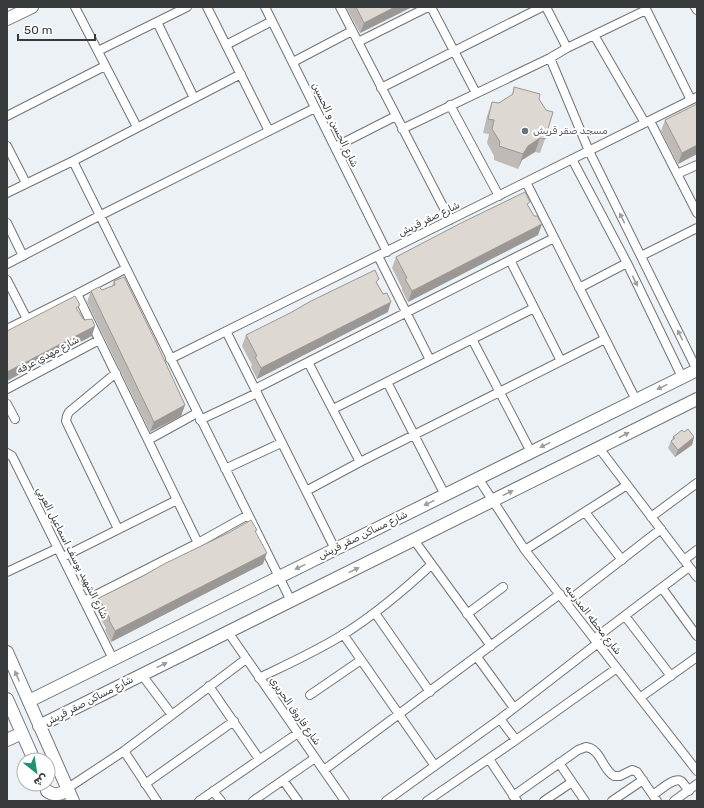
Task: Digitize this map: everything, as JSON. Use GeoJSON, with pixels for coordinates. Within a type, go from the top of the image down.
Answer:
{"type":"FeatureCollection","features":[{"type":"Feature","properties":{"kind":"street"},"geometry":{"type":"LineString","coordinates":[[7,19],[32,7]]}},
{"type":"Feature","properties":{"kind":"street"},"geometry":{"type":"LineString","coordinates":[[74,7],[137,127]]}},
{"type":"Feature","properties":{"kind":"street"},"geometry":{"type":"LineString","coordinates":[[98,51],[187,7]]}},
{"type":"Feature","properties":{"kind":"street"},"geometry":{"type":"LineString","coordinates":[[207,7],[269,131]]}},
{"type":"Feature","properties":{"kind":"street","name":"شارع الحسن و الحسين"},"geometry":{"type":"LineString","coordinates":[[265,7],[386,252]]}},
{"type":"Feature","properties":{"kind":"street"},"geometry":{"type":"LineString","coordinates":[[340,7],[450,220]]}},
{"type":"Feature","properties":{"kind":"street"},"geometry":{"type":"LineString","coordinates":[[358,42],[430,7],[476,93]]}},
{"type":"Feature","properties":{"kind":"street"},"geometry":{"type":"LineString","coordinates":[[381,88],[542,7]]}},
{"type":"Feature","properties":{"kind":"street"},"geometry":{"type":"LineString","coordinates":[[546,7],[567,48]]}},
{"type":"Feature","properties":{"kind":"street"},"geometry":{"type":"LineString","coordinates":[[402,129],[550,58],[645,8],[694,99]]}},
{"type":"Feature","properties":{"kind":"street"},"geometry":{"type":"LineString","coordinates":[[226,45],[272,21]]}},
{"type":"Feature","properties":{"kind":"street"},"geometry":{"type":"LineString","coordinates":[[157,22],[194,98]]}},
{"type":"Feature","properties":{"kind":"street"},"geometry":{"type":"LineString","coordinates":[[293,62],[352,30]]}},
{"type":"Feature","properties":{"kind":"street"},"geometry":{"type":"LineString","coordinates":[[594,35],[647,122],[677,174],[697,213]]}},
{"type":"Feature","properties":{"kind":"street"},"geometry":{"type":"LineString","coordinates":[[550,58],[589,151],[697,370]]}},
{"type":"Feature","properties":{"kind":"street"},"geometry":{"type":"LineString","coordinates":[[7,116],[105,66]]}},
{"type":"Feature","properties":{"kind":"street"},"geometry":{"type":"LineString","coordinates":[[7,193],[73,161],[240,74]]}},
{"type":"Feature","properties":{"kind":"street","name":"شارع صقر قريش"},"geometry":{"type":"LineString","coordinates":[[170,359],[694,99]]}},
{"type":"Feature","properties":{"kind":"street"},"geometry":{"type":"LineString","coordinates":[[450,105],[499,196]]}},
{"type":"Feature","properties":{"kind":"street"},"geometry":{"type":"LineString","coordinates":[[7,264],[99,216],[315,108]]}},
{"type":"Feature","properties":{"kind":"street"},"geometry":{"type":"LineString","coordinates":[[335,147],[396,116]]}},
{"type":"Feature","properties":{"kind":"street"},"geometry":{"type":"LineString","coordinates":[[7,146],[26,183]]}},
{"type":"Feature","properties":{"kind":"street"},"geometry":{"type":"LineString","coordinates":[[572,159],[627,263],[682,377]]}},
{"type":"Feature","properties":{"kind":"street"},"geometry":{"type":"LineString","coordinates":[[73,161],[125,269],[291,601]]}},
{"type":"Feature","properties":{"kind":"street"},"geometry":{"type":"LineString","coordinates":[[677,174],[697,165]]}},
{"type":"Feature","properties":{"kind":"street"},"geometry":{"type":"LineString","coordinates":[[526,182],[636,400]]}},
{"type":"Feature","properties":{"kind":"street"},"geometry":{"type":"LineString","coordinates":[[7,223],[23,256]]}},
{"type":"Feature","properties":{"kind":"street"},"geometry":{"type":"LineString","coordinates":[[641,256],[697,228]]}},
{"type":"Feature","properties":{"kind":"street"},"geometry":{"type":"LineString","coordinates":[[148,440],[256,391],[308,362],[554,238]]}},
{"type":"Feature","properties":{"kind":"street"},"geometry":{"type":"LineString","coordinates":[[378,256],[430,360]]}},
{"type":"Feature","properties":{"kind":"street"},"geometry":{"type":"LineString","coordinates":[[510,260],[561,361]]}},
{"type":"Feature","properties":{"kind":"street"},"geometry":{"type":"LineString","coordinates":[[579,288],[627,263]]}},
{"type":"Feature","properties":{"kind":"street"},"geometry":{"type":"LineString","coordinates":[[7,329],[125,269]]}},
{"type":"Feature","properties":{"kind":"street"},"geometry":{"type":"LineString","coordinates":[[7,280],[26,320]]}},
{"type":"Feature","properties":{"kind":"street"},"geometry":{"type":"LineString","coordinates":[[78,294],[198,543]]}},
{"type":"Feature","properties":{"kind":"street"},"geometry":{"type":"LineString","coordinates":[[333,409],[534,308]]}},
{"type":"Feature","properties":{"kind":"street"},"geometry":{"type":"LineString","coordinates":[[226,332],[335,549]]}},
{"type":"Feature","properties":{"kind":"street"},"geometry":{"type":"LineString","coordinates":[[472,339],[531,452]]}},
{"type":"Feature","properties":{"kind":"street"},"geometry":{"type":"LineString","coordinates":[[306,491],[360,462],[605,339]]}},
{"type":"Feature","properties":{"kind":"street","name":"شارع مهدي عرفه"},"geometry":{"type":"LineString","coordinates":[[7,388],[99,340]]}},
{"type":"Feature","properties":{"kind":"street"},"geometry":{"type":"LineString","coordinates":[[308,362],[360,462]]}},
{"type":"Feature","properties":{"kind":"street","name":"شارع مساكن صقر قريش"},"geometry":{"type":"LineString","coordinates":[[29,701],[697,370]]}},
{"type":"Feature","properties":{"kind":"street"},"geometry":{"type":"LineString","coordinates":[[116,373],[69,412],[66,421],[118,529]]}},
{"type":"Feature","properties":{"kind":"street"},"geometry":{"type":"LineString","coordinates":[[387,382],[444,495]]}},
{"type":"Feature","properties":{"kind":"street","name":"شارع مساكن صقر قريش"},"geometry":{"type":"LineString","coordinates":[[39,726],[697,399]]}},
{"type":"Feature","properties":{"kind":"street"},"geometry":{"type":"LineString","coordinates":[[7,404],[15,419]]}},
{"type":"Feature","properties":{"kind":"street"},"geometry":{"type":"LineString","coordinates":[[225,469],[282,443]]}},
{"type":"Feature","properties":{"kind":"street"},"geometry":{"type":"LineString","coordinates":[[599,448],[697,577]]}},
{"type":"Feature","properties":{"kind":"street","name":"شارع الشهيد يوسف اسماعيل العربي"},"geometry":{"type":"LineString","coordinates":[[9,455],[63,557],[113,659]]}},
{"type":"Feature","properties":{"kind":"street","name":"شارع محطه المدرسه"},"geometry":{"type":"LineString","coordinates":[[478,478],[525,550],[567,602],[697,771]]}},
{"type":"Feature","properties":{"kind":"street"},"geometry":{"type":"LineString","coordinates":[[651,517],[697,483]]}},
{"type":"Feature","properties":{"kind":"street"},"geometry":{"type":"LineString","coordinates":[[525,550],[627,485]]}},
{"type":"Feature","properties":{"kind":"street"},"geometry":{"type":"LineString","coordinates":[[63,557],[177,500]]}},
{"type":"Feature","properties":{"kind":"street"},"geometry":{"type":"LineString","coordinates":[[585,512],[622,560]]}},
{"type":"Feature","properties":{"kind":"street"},"geometry":{"type":"LineString","coordinates":[[84,601],[198,543],[248,515]]}},
{"type":"Feature","properties":{"kind":"street"},"geometry":{"type":"LineString","coordinates":[[567,602],[661,529]]}},
{"type":"Feature","properties":{"kind":"street"},"geometry":{"type":"LineString","coordinates":[[414,540],[491,646]]}},
{"type":"Feature","properties":{"kind":"street"},"geometry":{"type":"LineString","coordinates":[[7,572],[58,548]]}},
{"type":"Feature","properties":{"kind":"street"},"geometry":{"type":"LineString","coordinates":[[684,560],[697,550]]}},
{"type":"Feature","properties":{"kind":"street"},"geometry":{"type":"LineString","coordinates":[[259,678],[317,650],[375,613],[431,565]]}},
{"type":"Feature","properties":{"kind":"street"},"geometry":{"type":"LineString","coordinates":[[386,801],[500,719],[625,616],[689,567]]}},
{"type":"Feature","properties":{"kind":"street"},"geometry":{"type":"LineString","coordinates":[[467,614],[503,587]]}},
{"type":"Feature","properties":{"kind":"street"},"geometry":{"type":"LineString","coordinates":[[662,588],[697,636]]}},
{"type":"Feature","properties":{"kind":"street"},"geometry":{"type":"LineString","coordinates":[[324,770],[560,594]]}},
{"type":"Feature","properties":{"kind":"street"},"geometry":{"type":"LineString","coordinates":[[375,613],[430,692]]}},
{"type":"Feature","properties":{"kind":"street"},"geometry":{"type":"LineString","coordinates":[[625,616],[671,676]]}},
{"type":"Feature","properties":{"kind":"street","name":"شارع فاروق الحريري"},"geometry":{"type":"LineString","coordinates":[[228,632],[345,801]]}},
{"type":"Feature","properties":{"kind":"street"},"geometry":{"type":"LineString","coordinates":[[343,634],[435,766]]}},
{"type":"Feature","properties":{"kind":"street"},"geometry":{"type":"LineString","coordinates":[[7,652],[73,801]]}},
{"type":"Feature","properties":{"kind":"street"},"geometry":{"type":"LineString","coordinates":[[477,657],[514,708]]}},
{"type":"Feature","properties":{"kind":"street"},"geometry":{"type":"LineString","coordinates":[[641,698],[697,657]]}},
{"type":"Feature","properties":{"kind":"street"},"geometry":{"type":"LineString","coordinates":[[48,792],[58,794],[65,791],[124,751],[246,658]]}},
{"type":"Feature","properties":{"kind":"street"},"geometry":{"type":"LineString","coordinates":[[310,695],[361,660]]}},
{"type":"Feature","properties":{"kind":"street"},"geometry":{"type":"LineString","coordinates":[[427,801],[617,668]]}},
{"type":"Feature","properties":{"kind":"street"},"geometry":{"type":"LineString","coordinates":[[142,675],[172,714]]}},
{"type":"Feature","properties":{"kind":"street"},"geometry":{"type":"LineString","coordinates":[[209,686],[259,759]]}},
{"type":"Feature","properties":{"kind":"street"},"geometry":{"type":"LineString","coordinates":[[8,706],[30,752]]}},
{"type":"Feature","properties":{"kind":"street"},"geometry":{"type":"LineString","coordinates":[[500,719],[516,740]]}},
{"type":"Feature","properties":{"kind":"street"},"geometry":{"type":"LineString","coordinates":[[145,784],[234,721]]}},
{"type":"Feature","properties":{"kind":"street"},"geometry":{"type":"LineString","coordinates":[[7,740],[22,733]]}},
{"type":"Feature","properties":{"kind":"street"},"geometry":{"type":"LineString","coordinates":[[198,801],[298,733]]}},
{"type":"Feature","properties":{"kind":"street"},"geometry":{"type":"LineString","coordinates":[[489,759],[515,799],[582,748],[590,748],[596,753],[611,775],[617,777],[634,770],[655,798],[675,780],[680,780],[689,791]]}},
{"type":"Feature","properties":{"kind":"street"},"geometry":{"type":"LineString","coordinates":[[124,751],[157,801]]}},
{"type":"Feature","properties":{"kind":"street"},"geometry":{"type":"LineString","coordinates":[[253,801],[315,758]]}},
{"type":"Feature","properties":{"kind":"street"},"geometry":{"type":"LineString","coordinates":[[559,764],[585,801]]}},
{"type":"Feature","properties":{"kind":"street"},"geometry":{"type":"LineString","coordinates":[[283,780],[298,801]]}},
{"type":"Feature","properties":{"kind":"street"},"geometry":{"type":"LineString","coordinates":[[612,801],[643,780]]}},
{"type":"Feature","properties":{"kind":"street"},"geometry":{"type":"LineString","coordinates":[[544,801],[572,782]]}},
{"type":"Feature","properties":{"kind":"street"},"geometry":{"type":"LineString","coordinates":[[674,801],[697,784]]}},
{"type":"Feature","properties":{"kind":"street"},"geometry":{"type":"LineString","coordinates":[[213,791],[220,801]]}},
{"type":"Feature","properties":{"kind":"building"},"geometry":{"type":"Polygon","coordinates":[[[356,7],[395,7],[364,23],[356,7]]]}},
{"type":"Feature","properties":{"kind":"building"},"geometry":{"type":"Polygon","coordinates":[[[514,87],[540,94],[539,99],[546,110],[553,112],[545,139],[540,138],[528,146],[523,154],[499,146],[500,142],[492,129],[494,120],[488,119],[492,102],[499,103],[513,94],[514,87]]]}},
{"type":"Feature","properties":{"kind":"building"},"geometry":{"type":"Polygon","coordinates":[[[697,104],[697,145],[682,153],[665,120],[697,104]]]}},
{"type":"Feature","properties":{"kind":"building"},"geometry":{"type":"Polygon","coordinates":[[[525,192],[530,202],[527,204],[534,216],[537,216],[542,224],[412,291],[405,279],[407,278],[396,257],[525,192]]]}},
{"type":"Feature","properties":{"kind":"building"},"geometry":{"type":"Polygon","coordinates":[[[375,270],[379,279],[376,282],[383,294],[387,293],[391,302],[261,368],[255,357],[257,356],[246,335],[375,270]]]}},
{"type":"Feature","properties":{"kind":"building"},"geometry":{"type":"Polygon","coordinates":[[[124,277],[185,405],[154,422],[91,291],[99,287],[102,290],[115,285],[114,281],[124,277]]]}},
{"type":"Feature","properties":{"kind":"building"},"geometry":{"type":"Polygon","coordinates":[[[75,296],[80,305],[76,308],[84,320],[92,319],[95,326],[7,372],[7,331],[75,296]]]}},
{"type":"Feature","properties":{"kind":"building"},"geometry":{"type":"Polygon","coordinates":[[[688,429],[694,437],[678,450],[671,441],[675,438],[673,437],[682,430],[684,432],[688,429]]]}},
{"type":"Feature","properties":{"kind":"building"},"geometry":{"type":"Polygon","coordinates":[[[251,520],[267,553],[115,631],[99,598],[251,520]]]}},
{"type":"Feature","properties":{"kind":"place","name":"مسجد صقر قريش"},"geometry":{"type":"Point","coordinates":[525,131]}}]}
